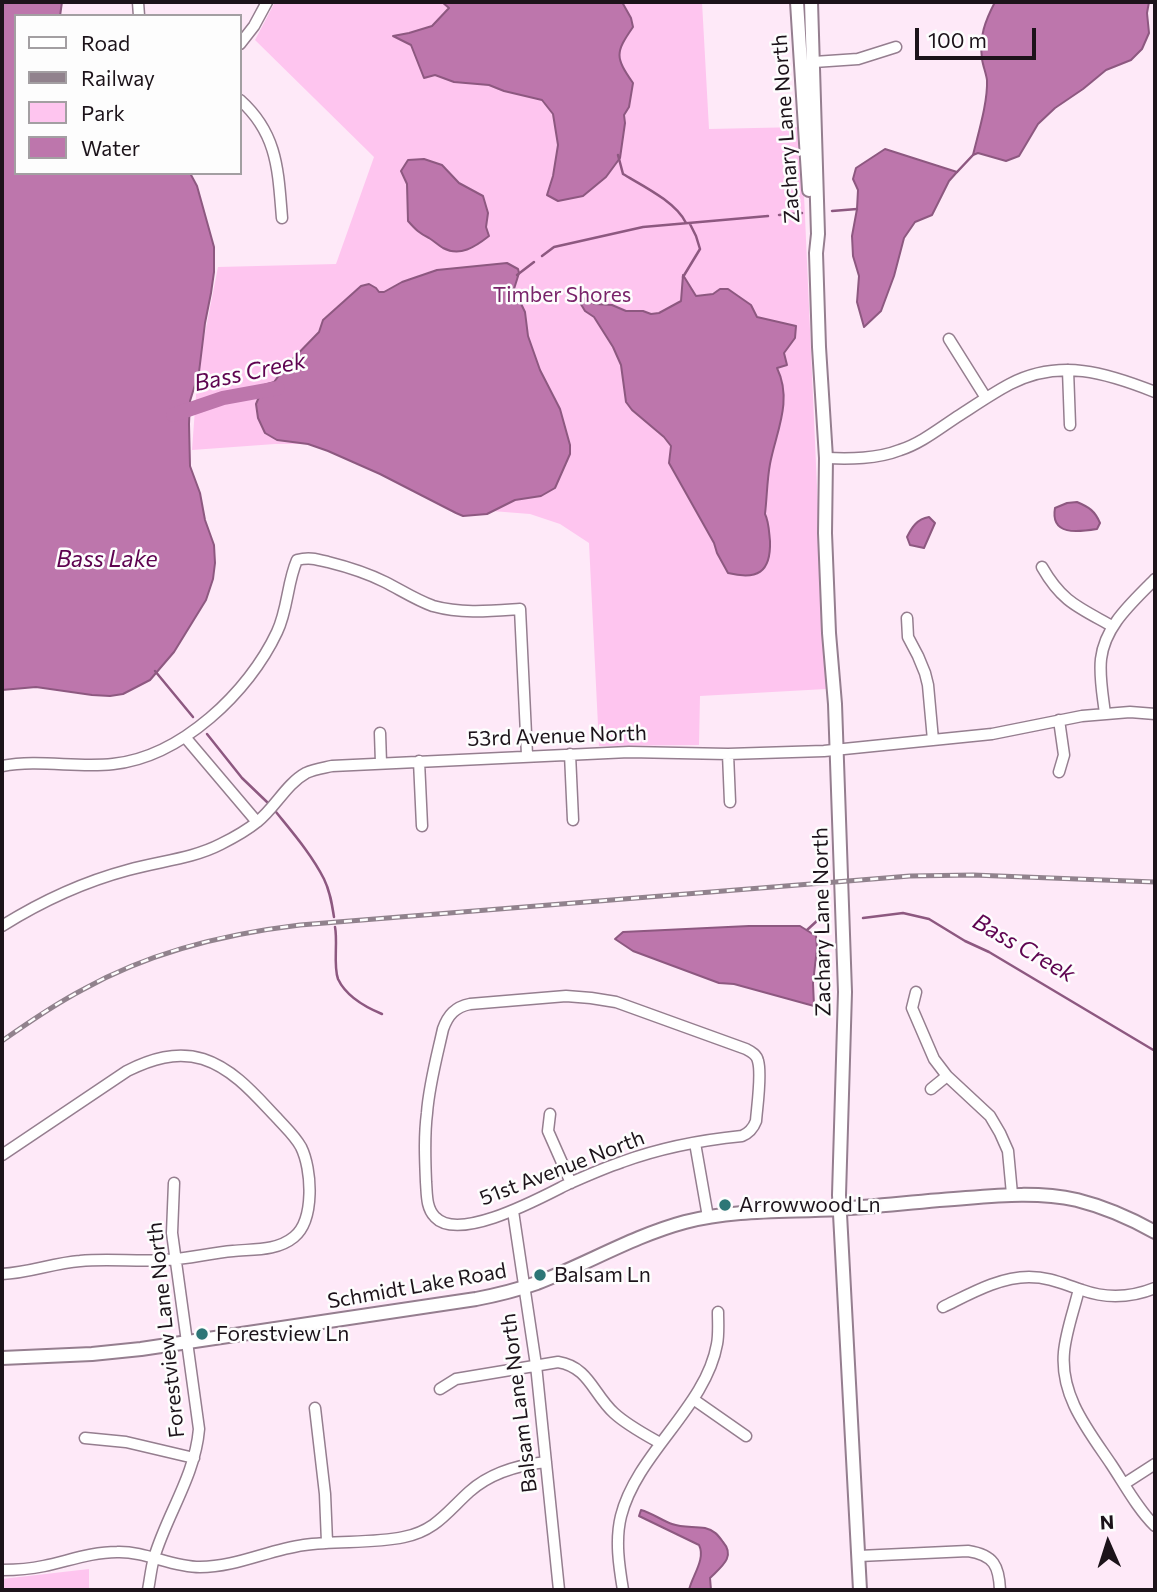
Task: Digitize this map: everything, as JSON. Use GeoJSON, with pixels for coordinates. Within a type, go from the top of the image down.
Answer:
{"type":"FeatureCollection","features":[{"type":"Feature","properties":{"kind":"street"},"geometry":{"type":"LineString","coordinates":[[242,41],[267,2]]}},
{"type":"Feature","properties":{"kind":"street","name":"Zachary Lane North"},"geometry":{"type":"LineString","coordinates":[[797,2],[812,235],[816,253]]}},
{"type":"Feature","properties":{"kind":"street","name":"Zachary Lane North"},"geometry":{"type":"LineString","coordinates":[[811,2],[819,347],[826,458],[825,533],[845,992],[839,1156],[840,1209],[860,1590]]}},
{"type":"Feature","properties":{"kind":"street"},"geometry":{"type":"LineString","coordinates":[[814,62],[859,59],[896,47]]}},
{"type":"Feature","properties":{"kind":"street"},"geometry":{"type":"LineString","coordinates":[[242,102],[258,118],[268,134],[278,169],[282,218]]}},
{"type":"Feature","properties":{"kind":"street"},"geometry":{"type":"LineString","coordinates":[[949,339],[986,398]]}},
{"type":"Feature","properties":{"kind":"street"},"geometry":{"type":"LineString","coordinates":[[826,458],[866,457],[898,452],[986,398],[1032,375],[1068,370],[1097,372],[1155,392]]}},
{"type":"Feature","properties":{"kind":"street"},"geometry":{"type":"LineString","coordinates":[[1068,370],[1070,425]]}},
{"type":"Feature","properties":{"kind":"street"},"geometry":{"type":"LineString","coordinates":[[2,766],[34,762],[117,764],[165,748],[203,726],[261,660],[278,630],[291,574],[297,561],[307,558],[348,567],[438,607],[480,612],[520,609],[527,755]]}},
{"type":"Feature","properties":{"kind":"street"},"geometry":{"type":"LineString","coordinates":[[1042,567],[1061,595],[1112,626]]}},
{"type":"Feature","properties":{"kind":"street"},"geometry":{"type":"LineString","coordinates":[[1105,714],[1101,660],[1104,644],[1112,626],[1155,579]]}},
{"type":"Feature","properties":{"kind":"street"},"geometry":{"type":"LineString","coordinates":[[907,618],[908,637],[925,673],[933,740]]}},
{"type":"Feature","properties":{"kind":"street","name":"53rd Avenue North"},"geometry":{"type":"LineString","coordinates":[[2,926],[31,908],[95,880],[197,854],[219,845],[257,822],[298,779],[307,773],[332,766],[527,755],[628,752],[728,754],[836,749],[992,734],[1059,720],[1105,714],[1155,714]]}},
{"type":"Feature","properties":{"kind":"street"},"geometry":{"type":"LineString","coordinates":[[1059,720],[1064,755],[1059,772]]}},
{"type":"Feature","properties":{"kind":"street"},"geometry":{"type":"LineString","coordinates":[[380,733],[381,763]]}},
{"type":"Feature","properties":{"kind":"street"},"geometry":{"type":"LineString","coordinates":[[185,737],[257,822]]}},
{"type":"Feature","properties":{"kind":"street"},"geometry":{"type":"LineString","coordinates":[[570,754],[573,820]]}},
{"type":"Feature","properties":{"kind":"street"},"geometry":{"type":"LineString","coordinates":[[728,754],[730,802]]}},
{"type":"Feature","properties":{"kind":"street"},"geometry":{"type":"LineString","coordinates":[[419,761],[422,826]]}},
{"type":"Feature","properties":{"kind":"street"},"geometry":{"type":"LineString","coordinates":[[916,992],[912,1008],[934,1059],[947,1076],[990,1116],[1000,1133],[1008,1151],[1012,1194]]}},
{"type":"Feature","properties":{"kind":"street","name":"51st Avenue North"},"geometry":{"type":"LineString","coordinates":[[566,996],[616,1002],[752,1052],[758,1058],[760,1070],[754,1128],[742,1136],[695,1143],[622,1162],[513,1211],[457,1225],[442,1223],[435,1218],[428,1205],[424,1144],[427,1110],[443,1029],[450,1015],[461,1006],[566,996]]}},
{"type":"Feature","properties":{"kind":"street"},"geometry":{"type":"LineString","coordinates":[[2,1155],[127,1071],[145,1062],[162,1057],[202,1059],[219,1066],[247,1087],[300,1145],[306,1160],[309,1201],[308,1212],[300,1231],[293,1238],[275,1247],[175,1259],[80,1261],[30,1272],[2,1274]]}},
{"type":"Feature","properties":{"kind":"street"},"geometry":{"type":"LineString","coordinates":[[931,1089],[947,1076]]}},
{"type":"Feature","properties":{"kind":"street"},"geometry":{"type":"LineString","coordinates":[[550,1114],[548,1131],[571,1183]]}},
{"type":"Feature","properties":{"kind":"street"},"geometry":{"type":"LineString","coordinates":[[695,1143],[708,1217]]}},
{"type":"Feature","properties":{"kind":"street","name":"Forestview Lane North"},"geometry":{"type":"LineString","coordinates":[[148,1590],[154,1557],[194,1458],[199,1429],[172,1233],[174,1183]]}},
{"type":"Feature","properties":{"kind":"street","name":"Schmidt Lake Road"},"geometry":{"type":"LineString","coordinates":[[2,1358],[141,1349],[476,1299],[524,1287],[655,1231],[708,1217],[1012,1194],[1045,1195],[1094,1205],[1155,1232]]}},
{"type":"Feature","properties":{"kind":"street","name":"Balsam Lane North"},"geometry":{"type":"LineString","coordinates":[[513,1211],[536,1365],[559,1590]]}},
{"type":"Feature","properties":{"kind":"street"},"geometry":{"type":"LineString","coordinates":[[943,1307],[979,1289],[1030,1277],[1065,1283],[1110,1297],[1127,1297],[1155,1289]]}},
{"type":"Feature","properties":{"kind":"street"},"geometry":{"type":"LineString","coordinates":[[1079,1289],[1066,1337],[1064,1371],[1067,1388],[1081,1419],[1134,1501],[1155,1525]]}},
{"type":"Feature","properties":{"kind":"street"},"geometry":{"type":"LineString","coordinates":[[624,1590],[618,1537],[629,1493],[707,1375],[717,1346],[718,1312]]}},
{"type":"Feature","properties":{"kind":"street"},"geometry":{"type":"LineString","coordinates":[[440,1389],[456,1378],[558,1362],[574,1367],[587,1378],[602,1401],[614,1413],[660,1443]]}},
{"type":"Feature","properties":{"kind":"street"},"geometry":{"type":"LineString","coordinates":[[693,1398],[746,1436]]}},
{"type":"Feature","properties":{"kind":"street"},"geometry":{"type":"LineString","coordinates":[[315,1408],[325,1494],[327,1542]]}},
{"type":"Feature","properties":{"kind":"street"},"geometry":{"type":"LineString","coordinates":[[85,1438],[126,1442],[194,1458]]}},
{"type":"Feature","properties":{"kind":"street"},"geometry":{"type":"LineString","coordinates":[[2,1570],[43,1567],[104,1553],[132,1552],[183,1566],[220,1566],[302,1545],[406,1537],[443,1519],[469,1492],[491,1477],[518,1466],[546,1462]]}},
{"type":"Feature","properties":{"kind":"street"},"geometry":{"type":"LineString","coordinates":[[1124,1484],[1155,1464]]}},
{"type":"Feature","properties":{"kind":"street"},"geometry":{"type":"LineString","coordinates":[[859,1556],[968,1550],[978,1552],[986,1556],[999,1573],[1000,1590]]}},
{"type":"Feature","properties":{"kind":"green space","name":"Timber Shores"},"geometry":{"type":"Polygon","coordinates":[[[275,2],[702,2],[709,129],[801,127],[826,689],[700,696],[699,745],[599,746],[589,543],[560,524],[530,514],[492,511],[466,516],[339,455],[308,444],[192,450],[198,368],[218,267],[336,264],[374,157],[255,40],[275,2]]]}},
{"type":"Feature","properties":{"kind":"green space"},"geometry":{"type":"Polygon","coordinates":[[[89,1569],[89,1590],[2,1590],[2,1579],[89,1569]]]}},
{"type":"Feature","properties":{"kind":"water","name":"Bass Lake"},"geometry":{"type":"Polygon","coordinates":[[[2,2],[62,2],[60,14],[14,14],[14,175],[191,175],[197,186],[214,247],[214,272],[199,372],[190,401],[190,466],[214,545],[215,563],[206,600],[174,652],[150,680],[123,694],[110,696],[36,687],[2,690],[2,2]]]}},
{"type":"Feature","properties":{"kind":"water"},"geometry":{"type":"Polygon","coordinates":[[[442,2],[622,2],[633,27],[620,49],[620,61],[633,83],[629,107],[624,115],[620,158],[606,177],[583,196],[558,201],[547,195],[558,145],[553,114],[542,100],[489,85],[454,82],[435,75],[424,78],[411,45],[393,36],[432,26],[449,8],[442,2]]]}},
{"type":"Feature","properties":{"kind":"water"},"geometry":{"type":"Polygon","coordinates":[[[995,2],[1149,2],[1149,33],[1142,49],[1131,60],[1106,70],[1055,108],[1038,124],[1019,156],[1006,161],[978,153],[973,155],[987,89],[981,51],[982,36],[995,2]]]}},
{"type":"Feature","properties":{"kind":"water"},"geometry":{"type":"Polygon","coordinates":[[[885,149],[957,172],[949,181],[932,215],[915,222],[904,238],[881,311],[864,327],[857,302],[859,276],[853,256],[852,236],[858,190],[853,179],[856,168],[885,149]]]}},
{"type":"Feature","properties":{"kind":"water"},"geometry":{"type":"Polygon","coordinates":[[[424,159],[442,165],[459,183],[483,196],[488,213],[486,227],[489,236],[467,250],[449,251],[420,233],[408,221],[407,184],[401,171],[408,160],[424,159]]]}},
{"type":"Feature","properties":{"kind":"water"},"geometry":{"type":"Polygon","coordinates":[[[507,263],[518,269],[514,289],[525,312],[528,336],[540,370],[560,409],[570,445],[570,454],[555,488],[541,496],[515,500],[487,514],[463,516],[328,451],[308,444],[277,440],[265,433],[258,418],[256,404],[264,385],[274,382],[319,332],[323,320],[361,286],[369,284],[379,292],[384,292],[402,282],[437,270],[507,263]]]}},
{"type":"Feature","properties":{"kind":"water"},"geometry":{"type":"Polygon","coordinates":[[[683,275],[696,296],[728,289],[751,305],[757,317],[796,326],[795,338],[784,353],[787,365],[777,368],[784,392],[782,416],[770,464],[765,514],[769,527],[770,552],[765,567],[754,574],[728,573],[669,463],[671,446],[626,402],[621,365],[613,347],[594,317],[585,311],[579,301],[583,298],[595,304],[612,305],[626,311],[659,313],[681,301],[683,275]]]}},
{"type":"Feature","properties":{"kind":"water"},"geometry":{"type":"Polygon","coordinates":[[[1077,502],[1096,515],[1100,523],[1097,529],[1074,531],[1061,528],[1057,524],[1055,508],[1077,502]]]}},
{"type":"Feature","properties":{"kind":"water"},"geometry":{"type":"Polygon","coordinates":[[[929,517],[935,523],[924,548],[910,545],[907,537],[911,530],[918,522],[929,517]]]}},
{"type":"Feature","properties":{"kind":"water"},"geometry":{"type":"Polygon","coordinates":[[[800,926],[816,936],[814,1006],[734,984],[719,983],[633,951],[615,939],[623,932],[800,926]]]}},
{"type":"Feature","properties":{"kind":"water"},"geometry":{"type":"Polygon","coordinates":[[[641,1510],[676,1525],[708,1529],[719,1537],[727,1547],[728,1557],[710,1578],[711,1590],[689,1590],[700,1562],[699,1545],[639,1516],[641,1510]]]}},
{"type":"Feature","properties":{"kind":"waterway"},"geometry":{"type":"LineString","coordinates":[[618,155],[623,174],[667,201],[686,223]]}},
{"type":"Feature","properties":{"kind":"waterway","name":"Bass Creek"},"geometry":{"type":"LineString","coordinates":[[957,172],[973,155]]}},
{"type":"Feature","properties":{"kind":"waterway","name":"Bass Creek"},"geometry":{"type":"LineString","coordinates":[[832,211],[857,209]]}},
{"type":"Feature","properties":{"kind":"waterway","name":"Bass Creek"},"geometry":{"type":"LineString","coordinates":[[779,215],[802,213]]}},
{"type":"Feature","properties":{"kind":"waterway","name":"Bass Creek"},"geometry":{"type":"LineString","coordinates":[[542,256],[554,247],[643,227],[768,216]]}},
{"type":"Feature","properties":{"kind":"waterway"},"geometry":{"type":"LineString","coordinates":[[683,277],[700,249],[690,224]]}},
{"type":"Feature","properties":{"kind":"waterway","name":"Bass Creek"},"geometry":{"type":"LineString","coordinates":[[517,275],[534,262]]}},
{"type":"Feature","properties":{"kind":"waterway","name":"Bass Creek"},"geometry":{"type":"LineString","coordinates":[[173,415],[223,398],[278,388]]}},
{"type":"Feature","properties":{"kind":"waterway","name":"Bass Creek"},"geometry":{"type":"LineString","coordinates":[[155,671],[193,717]]}},
{"type":"Feature","properties":{"kind":"waterway","name":"Bass Creek"},"geometry":{"type":"LineString","coordinates":[[207,734],[242,778],[267,802]]}},
{"type":"Feature","properties":{"kind":"waterway","name":"Bass Creek"},"geometry":{"type":"LineString","coordinates":[[276,812],[319,870],[328,888],[334,917]]}},
{"type":"Feature","properties":{"kind":"waterway","name":"Bass Creek"},"geometry":{"type":"LineString","coordinates":[[863,918],[903,913],[929,919],[1155,1051]]}},
{"type":"Feature","properties":{"kind":"waterway","name":"Bass Creek"},"geometry":{"type":"LineString","coordinates":[[807,930],[819,919]]}},
{"type":"Feature","properties":{"kind":"waterway","name":"Bass Creek"},"geometry":{"type":"LineString","coordinates":[[335,927],[338,979],[346,991],[357,1000],[382,1014]]}},
{"type":"Feature","properties":{"kind":"railway"},"geometry":{"type":"LineString","coordinates":[[2,1041],[63,1001],[135,965],[216,939],[300,925],[910,876],[973,875],[1155,882]]}},
{"type":"Feature","properties":{"kind":"place","name":"Arrowwood Ln"},"geometry":{"type":"Point","coordinates":[725,1205]}},
{"type":"Feature","properties":{"kind":"place","name":"Balsam Ln"},"geometry":{"type":"Point","coordinates":[540,1275]}},
{"type":"Feature","properties":{"kind":"place","name":"Forestview Ln"},"geometry":{"type":"Point","coordinates":[202,1334]}}]}
